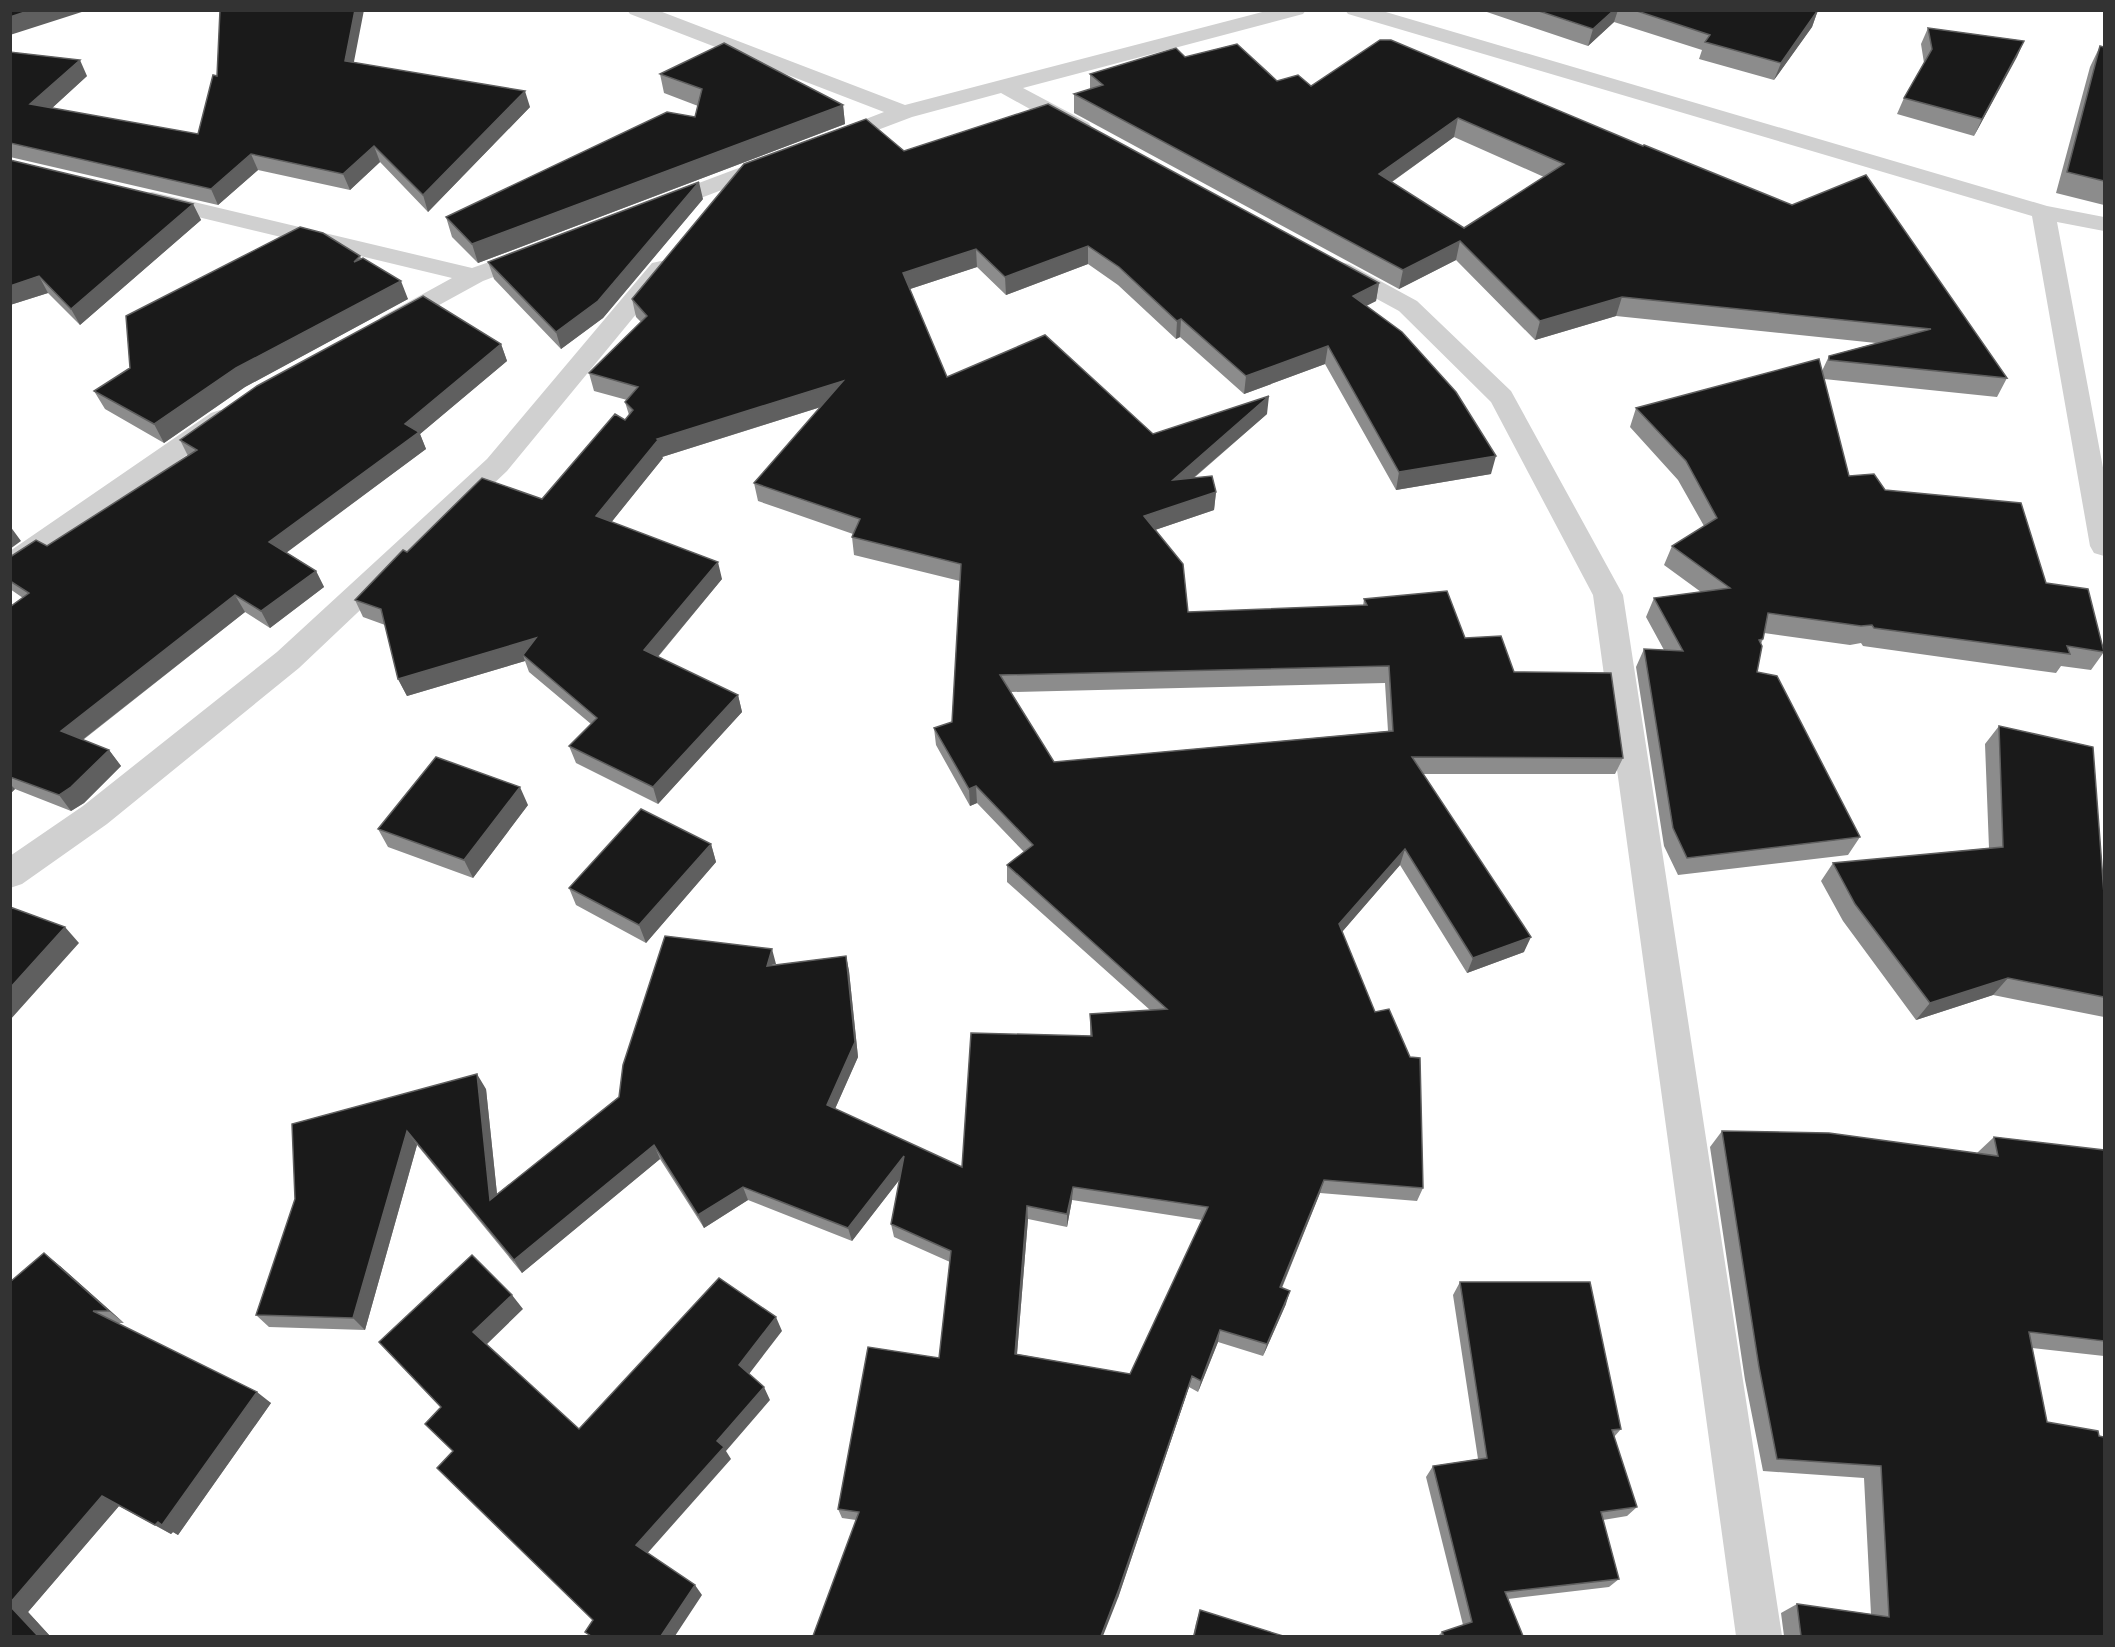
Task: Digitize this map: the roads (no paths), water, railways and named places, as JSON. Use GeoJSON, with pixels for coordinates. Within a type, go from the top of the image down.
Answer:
{"type":"FeatureCollection","features":[{"type":"Feature","properties":{"kind":"street"},"geometry":{"type":"LineString","coordinates":[[637,10],[904,112]]}},
{"type":"Feature","properties":{"kind":"street"},"geometry":{"type":"LineString","coordinates":[[638,214],[904,112],[1296,10]]}},
{"type":"Feature","properties":{"kind":"street"},"geometry":{"type":"LineString","coordinates":[[1355,10],[2043,212],[2104,224]]}},
{"type":"Feature","properties":{"kind":"street"},"geometry":{"type":"LineString","coordinates":[[1004,86],[1107,143]]}},
{"type":"Feature","properties":{"kind":"street"},"geometry":{"type":"LineString","coordinates":[[699,221],[737,176]]}},
{"type":"Feature","properties":{"kind":"street"},"geometry":{"type":"LineString","coordinates":[[126,193],[474,276]]}},
{"type":"Feature","properties":{"kind":"street"},"geometry":{"type":"LineString","coordinates":[[2043,212],[2104,546]]}},
{"type":"Feature","properties":{"kind":"street"},"geometry":{"type":"LineString","coordinates":[[369,333],[474,276],[550,247]]}},
{"type":"Feature","properties":{"kind":"street"},"geometry":{"type":"LineString","coordinates":[[10,873],[95,815],[288,660],[496,465],[677,248]]}},
{"type":"Feature","properties":{"kind":"street"},"geometry":{"type":"LineString","coordinates":[[1315,255],[1408,306],[1502,397],[1608,595],[1759,1636]]}},
{"type":"Feature","properties":{"kind":"street"},"geometry":{"type":"LineString","coordinates":[[10,566],[235,408]]}}]}
